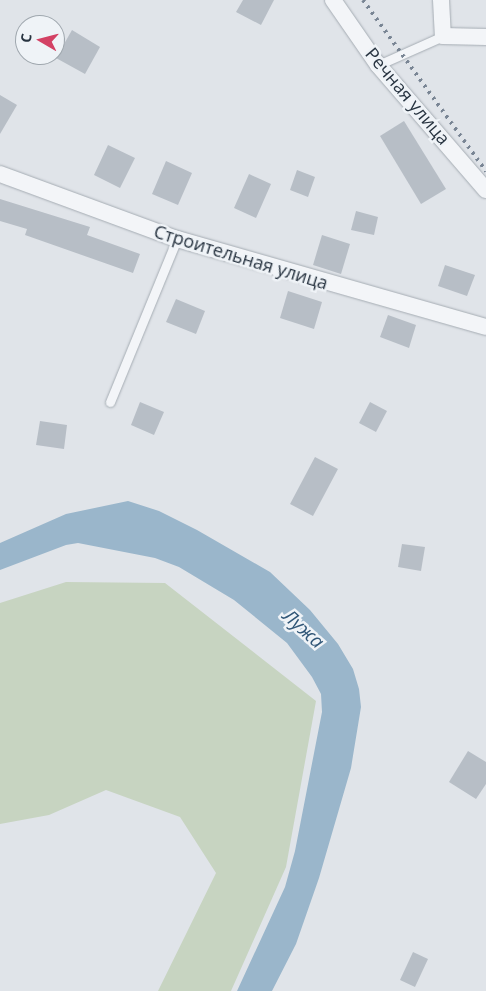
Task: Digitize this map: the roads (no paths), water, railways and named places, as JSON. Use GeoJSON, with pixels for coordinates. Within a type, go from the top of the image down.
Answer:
{"type":"FeatureCollection","features":[{"type":"Feature","properties":{"kind":"street","name":"Речная улица"},"geometry":{"type":"LineString","coordinates":[[332,0],[378,65],[486,190]]}},
{"type":"Feature","properties":{"kind":"street"},"geometry":{"type":"LineString","coordinates":[[440,0],[443,36],[486,38]]}},
{"type":"Feature","properties":{"kind":"street","name":"Строительная улица"},"geometry":{"type":"LineString","coordinates":[[0,174],[177,239],[486,327]]}},
{"type":"Feature","properties":{"kind":"lane"},"geometry":{"type":"LineString","coordinates":[[378,65],[443,36]]}},
{"type":"Feature","properties":{"kind":"lane"},"geometry":{"type":"LineString","coordinates":[[110,402],[177,239]]}},
{"type":"Feature","properties":{"kind":"water","name":"Лужа"},"geometry":{"type":"Polygon","coordinates":[[[128,501],[159,511],[197,530],[270,572],[310,610],[338,644],[353,669],[359,689],[361,707],[351,768],[319,878],[296,944],[272,991],[237,991],[285,887],[295,851],[322,712],[321,694],[312,677],[287,643],[234,600],[179,567],[155,558],[78,543],[66,545],[0,570],[0,543],[66,514],[128,501]]]}},
{"type":"Feature","properties":{"kind":"railway"},"geometry":{"type":"LineString","coordinates":[[363,0],[486,171]]}}]}
